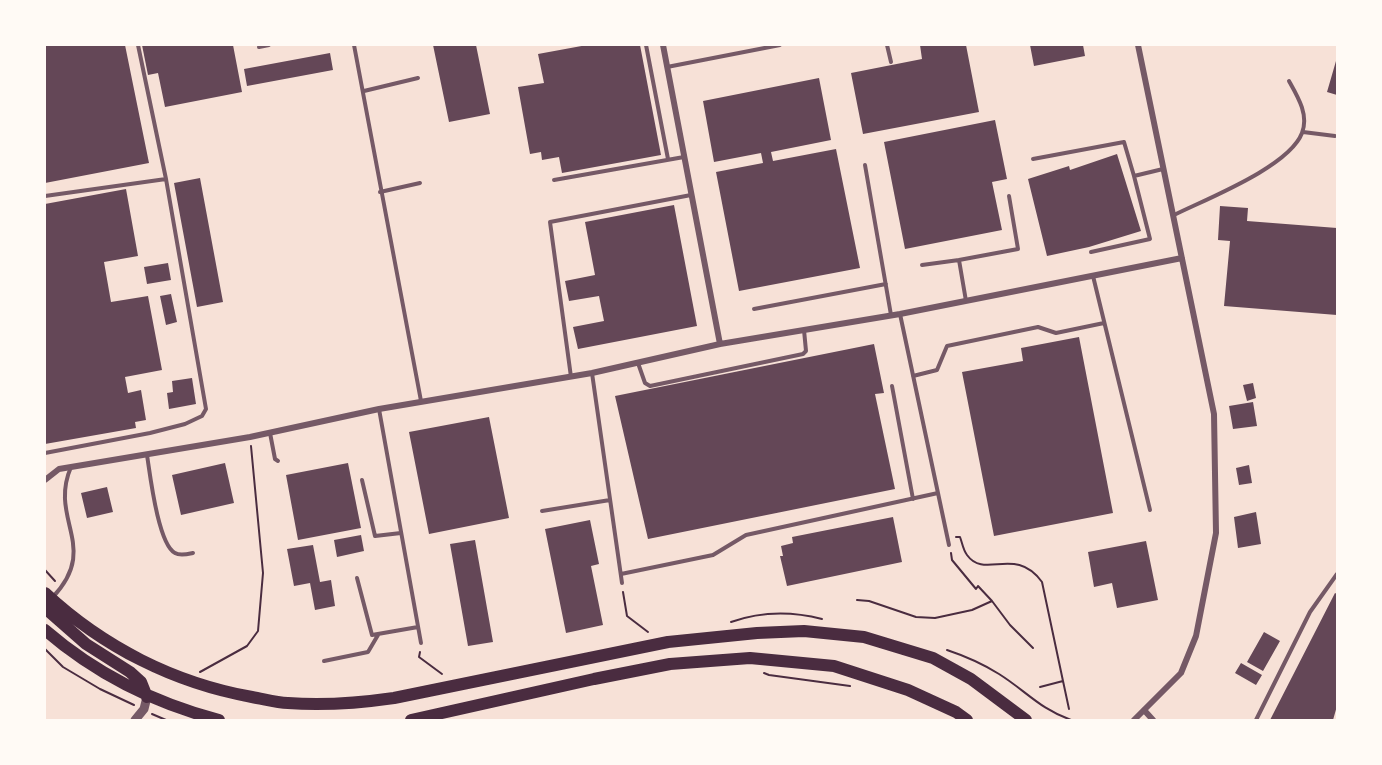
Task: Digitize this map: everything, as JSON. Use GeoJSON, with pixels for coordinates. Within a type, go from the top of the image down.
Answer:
{"type":"FeatureCollection","features":[{"type":"Feature","properties":{"kind":"highway"},"geometry":{"type":"LineString","coordinates":[[47,605],[65,610],[108,642],[161,670],[232,694],[286,703],[349,704],[668,642],[804,631],[864,637],[933,658],[971,679],[1027,719]]}},
{"type":"Feature","properties":{"kind":"highway"},"geometry":{"type":"LineString","coordinates":[[47,605],[86,644],[130,672],[141,682],[147,697]]}},
{"type":"Feature","properties":{"kind":"highway"},"geometry":{"type":"LineString","coordinates":[[45,630],[93,667],[147,697],[188,712],[219,720]]}},
{"type":"Feature","properties":{"kind":"highway"},"geometry":{"type":"LineString","coordinates":[[411,720],[659,666],[750,658],[834,666],[908,690],[956,712],[967,720]]}},
{"type":"Feature","properties":{"kind":"street"},"geometry":{"type":"LineString","coordinates":[[663,45],[720,344]]}},
{"type":"Feature","properties":{"kind":"street"},"geometry":{"type":"LineString","coordinates":[[1134,720],[1181,673],[1196,636],[1216,533],[1214,414],[1138,45]]}},
{"type":"Feature","properties":{"kind":"street"},"geometry":{"type":"LineString","coordinates":[[45,480],[59,469],[250,437],[379,409],[571,377],[720,344],[900,314],[1182,258]]}},
{"type":"Feature","properties":{"kind":"street"},"geometry":{"type":"LineString","coordinates":[[135,720],[144,710],[147,697]]}},
{"type":"Feature","properties":{"kind":"street"},"geometry":{"type":"LineString","coordinates":[[1144,711],[1153,720]]}},
{"type":"Feature","properties":{"kind":"lane"},"geometry":{"type":"LineString","coordinates":[[45,453],[185,424],[202,416],[206,409],[166,178],[138,45]]}},
{"type":"Feature","properties":{"kind":"lane"},"geometry":{"type":"LineString","coordinates":[[259,47],[269,45]]}},
{"type":"Feature","properties":{"kind":"lane"},"geometry":{"type":"LineString","coordinates":[[354,45],[373,136],[380,192],[421,402]]}},
{"type":"Feature","properties":{"kind":"lane"},"geometry":{"type":"LineString","coordinates":[[646,45],[668,159]]}},
{"type":"Feature","properties":{"kind":"lane"},"geometry":{"type":"LineString","coordinates":[[667,67],[780,45]]}},
{"type":"Feature","properties":{"kind":"lane"},"geometry":{"type":"LineString","coordinates":[[887,45],[891,62]]}},
{"type":"Feature","properties":{"kind":"lane"},"geometry":{"type":"LineString","coordinates":[[363,91],[418,78]]}},
{"type":"Feature","properties":{"kind":"lane"},"geometry":{"type":"LineString","coordinates":[[1174,215],[1276,164],[1297,143],[1303,132],[1302,105],[1289,81]]}},
{"type":"Feature","properties":{"kind":"lane"},"geometry":{"type":"LineString","coordinates":[[1303,132],[1335,136]]}},
{"type":"Feature","properties":{"kind":"lane"},"geometry":{"type":"LineString","coordinates":[[1033,159],[1124,142],[1150,239],[1091,252]]}},
{"type":"Feature","properties":{"kind":"lane"},"geometry":{"type":"LineString","coordinates":[[554,180],[684,157]]}},
{"type":"Feature","properties":{"kind":"lane"},"geometry":{"type":"LineString","coordinates":[[865,165],[891,315]]}},
{"type":"Feature","properties":{"kind":"lane"},"geometry":{"type":"LineString","coordinates":[[1134,176],[1164,169]]}},
{"type":"Feature","properties":{"kind":"lane"},"geometry":{"type":"LineString","coordinates":[[45,196],[166,178]]}},
{"type":"Feature","properties":{"kind":"lane"},"geometry":{"type":"LineString","coordinates":[[380,192],[420,183]]}},
{"type":"Feature","properties":{"kind":"lane"},"geometry":{"type":"LineString","coordinates":[[571,377],[550,222],[691,195]]}},
{"type":"Feature","properties":{"kind":"lane"},"geometry":{"type":"LineString","coordinates":[[922,265],[1018,249],[1009,196]]}},
{"type":"Feature","properties":{"kind":"lane"},"geometry":{"type":"LineString","coordinates":[[959,260],[967,301]]}},
{"type":"Feature","properties":{"kind":"lane"},"geometry":{"type":"LineString","coordinates":[[1093,276],[1150,510]]}},
{"type":"Feature","properties":{"kind":"lane"},"geometry":{"type":"LineString","coordinates":[[754,309],[886,284]]}},
{"type":"Feature","properties":{"kind":"lane"},"geometry":{"type":"LineString","coordinates":[[900,314],[949,545]]}},
{"type":"Feature","properties":{"kind":"lane"},"geometry":{"type":"LineString","coordinates":[[913,376],[937,370],[947,346],[1038,327],[1056,333],[1104,323]]}},
{"type":"Feature","properties":{"kind":"lane"},"geometry":{"type":"LineString","coordinates":[[638,363],[645,383],[650,386],[803,354],[806,351],[804,330]]}},
{"type":"Feature","properties":{"kind":"lane"},"geometry":{"type":"LineString","coordinates":[[592,373],[622,583]]}},
{"type":"Feature","properties":{"kind":"lane"},"geometry":{"type":"LineString","coordinates":[[892,386],[913,499]]}},
{"type":"Feature","properties":{"kind":"lane"},"geometry":{"type":"LineString","coordinates":[[379,409],[421,643]]}},
{"type":"Feature","properties":{"kind":"lane"},"geometry":{"type":"LineString","coordinates":[[270,433],[275,459],[278,461]]}},
{"type":"Feature","properties":{"kind":"lane"},"geometry":{"type":"LineString","coordinates":[[147,455],[163,533],[175,553],[194,553]]}},
{"type":"Feature","properties":{"kind":"lane"},"geometry":{"type":"LineString","coordinates":[[47,605],[66,582],[74,561],[64,486],[71,467]]}},
{"type":"Feature","properties":{"kind":"lane"},"geometry":{"type":"LineString","coordinates":[[362,480],[375,536],[401,533]]}},
{"type":"Feature","properties":{"kind":"lane"},"geometry":{"type":"LineString","coordinates":[[621,574],[713,555],[746,535],[938,494]]}},
{"type":"Feature","properties":{"kind":"lane"},"geometry":{"type":"LineString","coordinates":[[542,511],[610,500]]}},
{"type":"Feature","properties":{"kind":"lane"},"geometry":{"type":"LineString","coordinates":[[1256,720],[1310,612],[1337,574]]}},
{"type":"Feature","properties":{"kind":"lane"},"geometry":{"type":"LineString","coordinates":[[357,578],[369,631],[372,635],[418,627]]}},
{"type":"Feature","properties":{"kind":"lane"},"geometry":{"type":"LineString","coordinates":[[324,661],[368,652],[378,635]]}},
{"type":"Feature","properties":{"kind":"path"},"geometry":{"type":"LineString","coordinates":[[198,673],[247,646],[258,631],[263,573],[250,437]]}},
{"type":"Feature","properties":{"kind":"path"},"geometry":{"type":"LineString","coordinates":[[948,539],[960,537],[966,554],[980,564],[1012,562],[1035,572],[1042,582],[1070,709]]}},
{"type":"Feature","properties":{"kind":"path"},"geometry":{"type":"LineString","coordinates":[[949,545],[952,560],[976,589],[978,586],[992,601],[1010,626],[1033,648]]}},
{"type":"Feature","properties":{"kind":"path"},"geometry":{"type":"LineString","coordinates":[[622,583],[627,616],[651,634]]}},
{"type":"Feature","properties":{"kind":"path"},"geometry":{"type":"LineString","coordinates":[[857,600],[916,617],[935,618],[972,610],[992,601]]}},
{"type":"Feature","properties":{"kind":"path"},"geometry":{"type":"LineString","coordinates":[[421,643],[419,657],[456,685]]}},
{"type":"Feature","properties":{"kind":"path"},"geometry":{"type":"LineString","coordinates":[[762,672],[769,675],[850,686]]}},
{"type":"Feature","properties":{"kind":"path"},"geometry":{"type":"LineString","coordinates":[[1040,687],[1063,681]]}},
{"type":"Feature","properties":{"kind":"building"},"geometry":{"type":"Polygon","coordinates":[[[45,45],[125,45],[149,163],[45,183],[45,45]]]}},
{"type":"Feature","properties":{"kind":"building"},"geometry":{"type":"Polygon","coordinates":[[[142,45],[233,45],[242,92],[165,107],[158,73],[148,75],[142,45]]]}},
{"type":"Feature","properties":{"kind":"building"},"geometry":{"type":"Polygon","coordinates":[[[433,45],[476,45],[490,114],[449,122],[433,45]]]}},
{"type":"Feature","properties":{"kind":"building"},"geometry":{"type":"Polygon","coordinates":[[[587,45],[640,45],[661,155],[562,173],[559,157],[542,160],[541,152],[530,154],[518,87],[544,83],[538,54],[587,45]]]}},
{"type":"Feature","properties":{"kind":"building"},"geometry":{"type":"Polygon","coordinates":[[[920,45],[966,45],[979,112],[863,134],[851,73],[922,59],[920,45]]]}},
{"type":"Feature","properties":{"kind":"building"},"geometry":{"type":"Polygon","coordinates":[[[1030,45],[1083,45],[1085,56],[1034,66],[1030,45]]]}},
{"type":"Feature","properties":{"kind":"building"},"geometry":{"type":"Polygon","coordinates":[[[330,53],[333,70],[247,86],[244,69],[330,53]]]}},
{"type":"Feature","properties":{"kind":"building"},"geometry":{"type":"Polygon","coordinates":[[[1337,61],[1337,95],[1327,92],[1337,61]]]}},
{"type":"Feature","properties":{"kind":"building"},"geometry":{"type":"Polygon","coordinates":[[[819,78],[831,140],[771,152],[773,161],[836,149],[860,268],[739,291],[716,172],[763,163],[761,153],[714,162],[703,101],[819,78]]]}},
{"type":"Feature","properties":{"kind":"building"},"geometry":{"type":"Polygon","coordinates":[[[995,120],[1007,179],[992,182],[1002,230],[905,249],[884,142],[995,120]]]}},
{"type":"Feature","properties":{"kind":"building"},"geometry":{"type":"Polygon","coordinates":[[[1117,154],[1141,231],[1089,247],[1047,256],[1028,179],[1069,166],[1070,170],[1117,154]]]}},
{"type":"Feature","properties":{"kind":"building"},"geometry":{"type":"Polygon","coordinates":[[[200,178],[223,302],[197,307],[174,183],[200,178]]]}},
{"type":"Feature","properties":{"kind":"building"},"geometry":{"type":"Polygon","coordinates":[[[126,189],[138,256],[104,262],[111,302],[148,296],[162,370],[125,377],[128,393],[141,390],[146,420],[135,422],[136,428],[45,444],[45,204],[126,189]]]}},
{"type":"Feature","properties":{"kind":"building"},"geometry":{"type":"Polygon","coordinates":[[[674,205],[697,326],[578,349],[573,327],[604,321],[599,296],[569,301],[565,281],[595,275],[585,222],[674,205]]]}},
{"type":"Feature","properties":{"kind":"building"},"geometry":{"type":"Polygon","coordinates":[[[1220,206],[1248,208],[1247,221],[1337,228],[1337,315],[1224,306],[1230,241],[1218,240],[1220,206]]]}},
{"type":"Feature","properties":{"kind":"building"},"geometry":{"type":"Polygon","coordinates":[[[168,263],[171,280],[147,284],[144,267],[168,263]]]}},
{"type":"Feature","properties":{"kind":"building"},"geometry":{"type":"Polygon","coordinates":[[[171,294],[177,322],[166,325],[160,296],[171,294]]]}},
{"type":"Feature","properties":{"kind":"building"},"geometry":{"type":"Polygon","coordinates":[[[1079,337],[1113,513],[994,536],[962,372],[1023,361],[1021,348],[1079,337]]]}},
{"type":"Feature","properties":{"kind":"building"},"geometry":{"type":"Polygon","coordinates":[[[874,344],[884,393],[875,394],[895,489],[648,539],[615,396],[874,344]]]}},
{"type":"Feature","properties":{"kind":"building"},"geometry":{"type":"Polygon","coordinates":[[[192,378],[196,404],[169,409],[167,393],[173,392],[172,381],[192,378]]]}},
{"type":"Feature","properties":{"kind":"building"},"geometry":{"type":"Polygon","coordinates":[[[1253,383],[1256,398],[1247,401],[1243,385],[1253,383]]]}},
{"type":"Feature","properties":{"kind":"building"},"geometry":{"type":"Polygon","coordinates":[[[1253,402],[1257,426],[1233,429],[1229,406],[1253,402]]]}},
{"type":"Feature","properties":{"kind":"building"},"geometry":{"type":"Polygon","coordinates":[[[489,417],[509,518],[429,534],[409,432],[489,417]]]}},
{"type":"Feature","properties":{"kind":"building"},"geometry":{"type":"Polygon","coordinates":[[[225,463],[234,503],[181,515],[172,475],[225,463]]]}},
{"type":"Feature","properties":{"kind":"building"},"geometry":{"type":"Polygon","coordinates":[[[348,463],[361,528],[298,540],[286,475],[348,463]]]}},
{"type":"Feature","properties":{"kind":"building"},"geometry":{"type":"Polygon","coordinates":[[[1249,465],[1252,483],[1239,485],[1236,468],[1249,465]]]}},
{"type":"Feature","properties":{"kind":"building"},"geometry":{"type":"Polygon","coordinates":[[[107,487],[113,512],[87,518],[81,493],[107,487]]]}},
{"type":"Feature","properties":{"kind":"building"},"geometry":{"type":"Polygon","coordinates":[[[1256,512],[1261,544],[1238,548],[1234,517],[1256,512]]]}},
{"type":"Feature","properties":{"kind":"building"},"geometry":{"type":"Polygon","coordinates":[[[893,517],[902,562],[787,586],[780,556],[783,556],[781,546],[793,543],[792,537],[893,517]]]}},
{"type":"Feature","properties":{"kind":"building"},"geometry":{"type":"Polygon","coordinates":[[[590,520],[599,564],[591,566],[603,625],[566,633],[545,529],[590,520]]]}},
{"type":"Feature","properties":{"kind":"building"},"geometry":{"type":"Polygon","coordinates":[[[361,535],[364,551],[337,557],[334,540],[361,535]]]}},
{"type":"Feature","properties":{"kind":"building"},"geometry":{"type":"Polygon","coordinates":[[[475,540],[493,642],[468,646],[450,544],[475,540]]]}},
{"type":"Feature","properties":{"kind":"building"},"geometry":{"type":"Polygon","coordinates":[[[1146,541],[1158,600],[1117,608],[1112,583],[1094,587],[1088,552],[1146,541]]]}},
{"type":"Feature","properties":{"kind":"building"},"geometry":{"type":"Polygon","coordinates":[[[313,545],[320,582],[331,580],[335,606],[315,610],[310,583],[294,586],[287,549],[313,545]]]}},
{"type":"Feature","properties":{"kind":"building"},"geometry":{"type":"Polygon","coordinates":[[[1335,593],[1337,594],[1337,706],[1333,720],[1270,720],[1335,593]]]}},
{"type":"Feature","properties":{"kind":"building"},"geometry":{"type":"Polygon","coordinates":[[[1264,632],[1280,641],[1263,671],[1247,662],[1264,632]]]}},
{"type":"Feature","properties":{"kind":"building"},"geometry":{"type":"Polygon","coordinates":[[[1241,663],[1262,675],[1256,685],[1235,673],[1241,663]]]}}]}
